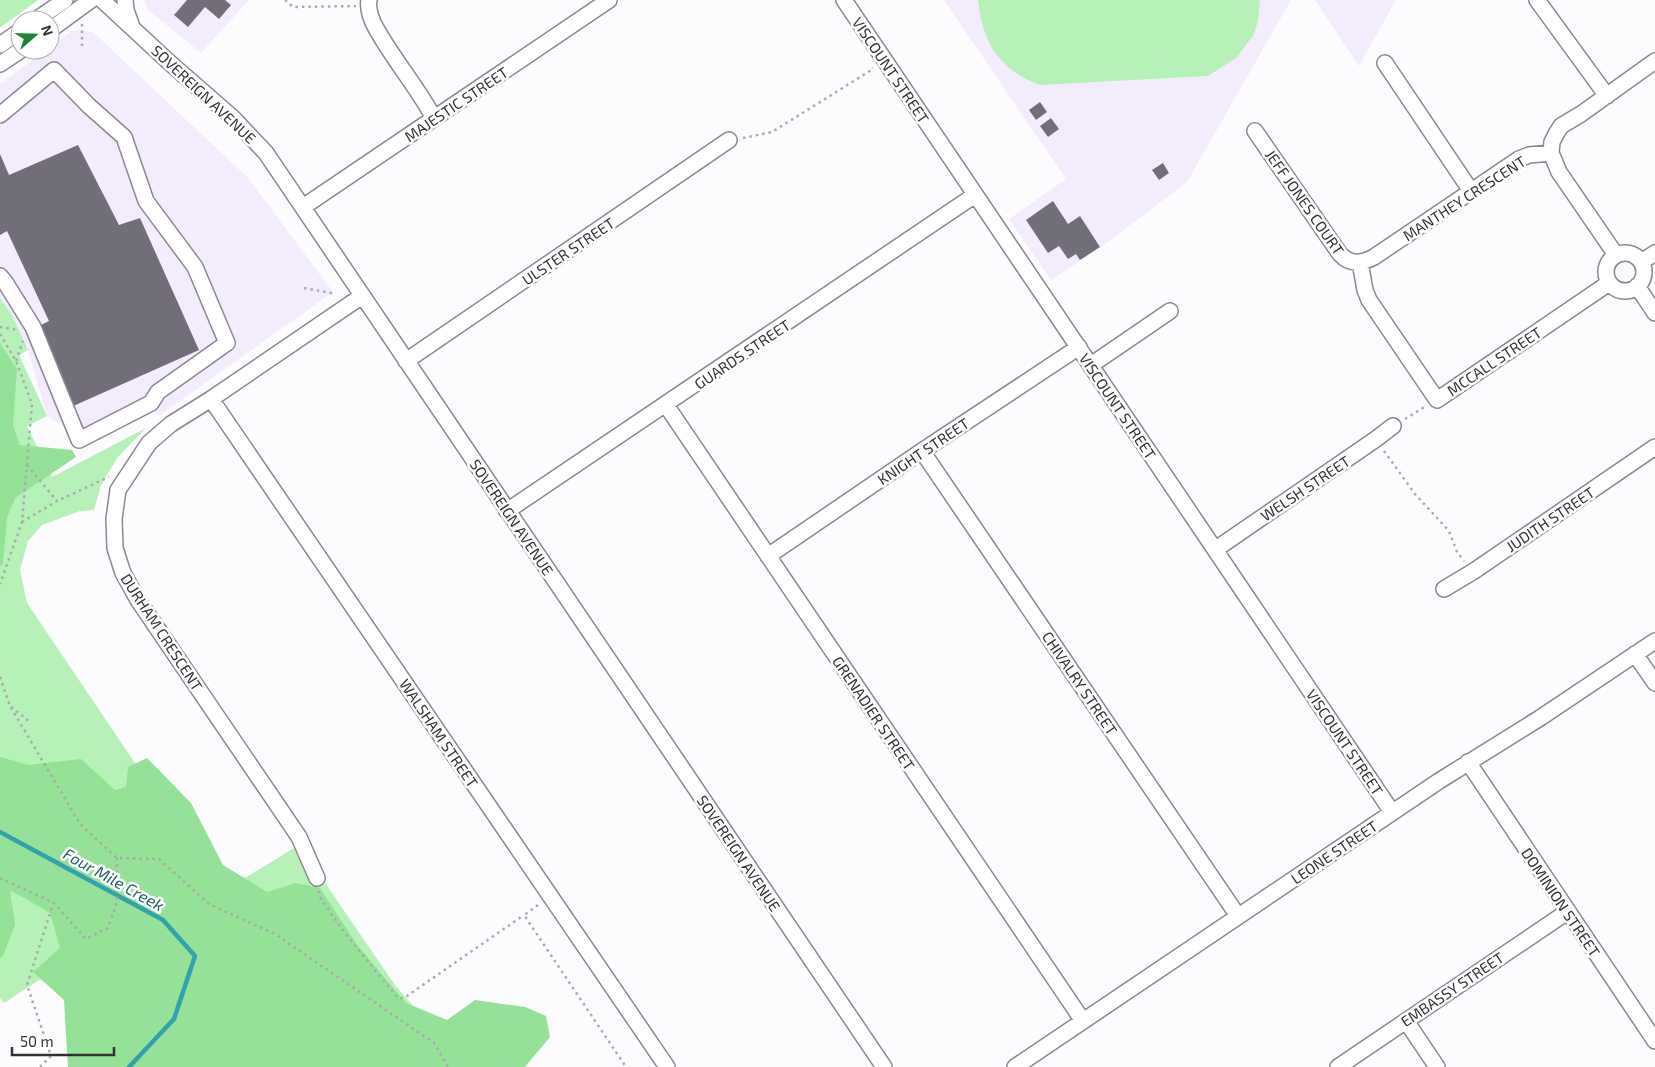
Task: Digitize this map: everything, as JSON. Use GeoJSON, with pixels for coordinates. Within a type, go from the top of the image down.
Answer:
{"type":"FeatureCollection","features":[{"type":"Feature","properties":{"kind":"street"},"geometry":{"type":"LineString","coordinates":[[50,10],[65,0]]}},
{"type":"Feature","properties":{"kind":"street"},"geometry":{"type":"LineString","coordinates":[[60,23],[91,0]]}},
{"type":"Feature","properties":{"kind":"street","name":"SOVEREIGN AVENUE"},"geometry":{"type":"LineString","coordinates":[[102,0],[233,118],[266,153],[884,1067]]}},
{"type":"Feature","properties":{"kind":"street"},"geometry":{"type":"LineString","coordinates":[[125,0],[132,29]]}},
{"type":"Feature","properties":{"kind":"street","name":"MAJESTIC STREET"},"geometry":{"type":"LineString","coordinates":[[303,207],[609,0]]}},
{"type":"Feature","properties":{"kind":"street","name":"VISCOUNT STREET"},"geometry":{"type":"LineString","coordinates":[[844,0],[1392,812]]}},
{"type":"Feature","properties":{"kind":"street"},"geometry":{"type":"LineString","coordinates":[[1537,0],[1607,96]]}},
{"type":"Feature","properties":{"kind":"street"},"geometry":{"type":"LineString","coordinates":[[368,3],[376,28],[434,118]]}},
{"type":"Feature","properties":{"kind":"street"},"geometry":{"type":"LineString","coordinates":[[1616,255],[1559,172],[1551,153],[1552,142],[1562,126],[1655,61]]}},
{"type":"Feature","properties":{"kind":"street"},"geometry":{"type":"LineString","coordinates":[[1385,63],[1471,190]]}},
{"type":"Feature","properties":{"kind":"street"},"geometry":{"type":"LineString","coordinates":[[0,115],[54,70],[89,106],[124,137],[146,201],[195,267],[227,343],[158,392],[151,403],[79,440],[33,327],[0,276]]}},
{"type":"Feature","properties":{"kind":"street","name":"JEFF JONES COURT"},"geometry":{"type":"LineString","coordinates":[[1256,131],[1340,254],[1346,260],[1360,262]]}},
{"type":"Feature","properties":{"kind":"street","name":"ULSTER STREET"},"geometry":{"type":"LineString","coordinates":[[406,361],[729,140]]}},
{"type":"Feature","properties":{"kind":"street","name":"MANTHEY CRESCENT"},"geometry":{"type":"LineString","coordinates":[[1360,262],[1374,257],[1519,159],[1529,155],[1551,153]]}},
{"type":"Feature","properties":{"kind":"street","name":"GUARDS STREET"},"geometry":{"type":"LineString","coordinates":[[507,511],[975,195]]}},
{"type":"Feature","properties":{"kind":"street"},"geometry":{"type":"LineString","coordinates":[[1641,262],[1655,253]]}},
{"type":"Feature","properties":{"kind":"street"},"geometry":{"type":"LineString","coordinates":[[1630,254],[1636,257],[1644,268],[1644,275],[1637,286],[1630,290],[1622,291],[1615,288],[1609,282],[1606,275],[1610,260],[1616,255],[1630,254]]}},
{"type":"Feature","properties":{"kind":"street","name":"MCCALL STREET"},"geometry":{"type":"LineString","coordinates":[[1360,262],[1365,290],[1370,300],[1437,400],[1609,282]]}},
{"type":"Feature","properties":{"kind":"street"},"geometry":{"type":"LineString","coordinates":[[1637,286],[1655,313]]}},
{"type":"Feature","properties":{"kind":"street","name":"DURHAM CRESCENT"},"geometry":{"type":"LineString","coordinates":[[317,878],[299,837],[138,600],[122,573],[115,548],[114,519],[118,490],[122,483],[149,444],[171,424],[211,399],[362,296]]}},
{"type":"Feature","properties":{"kind":"street"},"geometry":{"type":"LineString","coordinates":[[1091,365],[1170,311]]}},
{"type":"Feature","properties":{"kind":"street","name":"KNIGHT STREET"},"geometry":{"type":"LineString","coordinates":[[768,556],[922,450],[1079,347]]}},
{"type":"Feature","properties":{"kind":"street","name":"WALSHAM STREET"},"geometry":{"type":"LineString","coordinates":[[211,399],[668,1067]]}},
{"type":"Feature","properties":{"kind":"street","name":"GRENADIER STREET"},"geometry":{"type":"LineString","coordinates":[[666,405],[1083,1021]]}},
{"type":"Feature","properties":{"kind":"street","name":"WELSH STREET"},"geometry":{"type":"LineString","coordinates":[[1216,549],[1393,426]]}},
{"type":"Feature","properties":{"kind":"street","name":"JUDITH STREET"},"geometry":{"type":"LineString","coordinates":[[1444,589],[1474,571],[1655,447]]}},
{"type":"Feature","properties":{"kind":"street","name":"CHIVALRY STREET"},"geometry":{"type":"LineString","coordinates":[[922,450],[1238,916]]}},
{"type":"Feature","properties":{"kind":"street","name":"LEONE STREET"},"geometry":{"type":"LineString","coordinates":[[1015,1067],[1392,812],[1540,718],[1655,641]]}},
{"type":"Feature","properties":{"kind":"street"},"geometry":{"type":"LineString","coordinates":[[1635,654],[1655,683]]}},
{"type":"Feature","properties":{"kind":"street","name":"DOMINION STREET"},"geometry":{"type":"LineString","coordinates":[[1468,762],[1655,1041]]}},
{"type":"Feature","properties":{"kind":"street","name":"EMBASSY STREET"},"geometry":{"type":"LineString","coordinates":[[1338,1067],[1567,912]]}},
{"type":"Feature","properties":{"kind":"street"},"geometry":{"type":"LineString","coordinates":[[1406,1021],[1437,1067]]}},
{"type":"Feature","properties":{"kind":"path"},"geometry":{"type":"LineString","coordinates":[[285,0],[293,7],[368,3]]}},
{"type":"Feature","properties":{"kind":"path"},"geometry":{"type":"LineString","coordinates":[[729,140],[772,132],[873,69],[868,62]]}},
{"type":"Feature","properties":{"kind":"path"},"geometry":{"type":"LineString","coordinates":[[304,288],[336,294]]}},
{"type":"Feature","properties":{"kind":"path"},"geometry":{"type":"LineString","coordinates":[[0,334],[16,361],[32,404],[22,522],[0,584]]}},
{"type":"Feature","properties":{"kind":"path"},"geometry":{"type":"LineString","coordinates":[[16,361],[23,339]]}},
{"type":"Feature","properties":{"kind":"path"},"geometry":{"type":"LineString","coordinates":[[1393,426],[1437,400]]}},
{"type":"Feature","properties":{"kind":"path"},"geometry":{"type":"LineString","coordinates":[[1376,439],[1415,494],[1449,531],[1459,556],[1474,571]]}},
{"type":"Feature","properties":{"kind":"path"},"geometry":{"type":"LineString","coordinates":[[27,466],[57,501]]}},
{"type":"Feature","properties":{"kind":"path"},"geometry":{"type":"LineString","coordinates":[[22,522],[57,501],[109,477]]}},
{"type":"Feature","properties":{"kind":"path"},"geometry":{"type":"LineString","coordinates":[[0,677],[10,706],[80,824],[117,858],[159,860],[209,904],[275,934],[434,1043],[448,1067]]}},
{"type":"Feature","properties":{"kind":"path"},"geometry":{"type":"LineString","coordinates":[[10,706],[30,722]]}},
{"type":"Feature","properties":{"kind":"path"},"geometry":{"type":"LineString","coordinates":[[0,878],[54,903],[86,939],[108,928],[117,902],[117,858]]}},
{"type":"Feature","properties":{"kind":"path"},"geometry":{"type":"LineString","coordinates":[[317,878],[319,896],[344,932],[398,998],[404,998],[540,904]]}},
{"type":"Feature","properties":{"kind":"path"},"geometry":{"type":"LineString","coordinates":[[40,1067],[52,1056],[27,985],[54,903]]}},
{"type":"Feature","properties":{"kind":"path"},"geometry":{"type":"LineString","coordinates":[[524,915],[626,1067]]}},
{"type":"Feature","properties":{"kind":"shaded area"},"geometry":{"type":"Polygon","coordinates":[[[144,0],[249,0],[201,53],[148,10],[144,0]]]}},
{"type":"Feature","properties":{"kind":"shaded area"},"geometry":{"type":"Polygon","coordinates":[[[944,0],[1291,0],[1187,182],[1101,247],[1051,280],[1009,219],[1066,179],[944,0]]]}},
{"type":"Feature","properties":{"kind":"shaded area"},"geometry":{"type":"Polygon","coordinates":[[[1315,0],[1396,0],[1359,66],[1315,0]]]}},
{"type":"Feature","properties":{"kind":"shaded area"},"geometry":{"type":"Polygon","coordinates":[[[73,30],[93,32],[248,178],[333,292],[159,416],[154,411],[87,441],[47,416],[28,350],[12,315],[0,298],[0,84],[32,60],[60,60],[60,40],[73,30]]]}},
{"type":"Feature","properties":{"kind":"green space"},"geometry":{"type":"Polygon","coordinates":[[[0,0],[38,0],[24,10],[10,10],[10,21],[0,28],[0,0]]]}},
{"type":"Feature","properties":{"kind":"green space"},"geometry":{"type":"Polygon","coordinates":[[[978,0],[1260,0],[1258,22],[1253,36],[1236,58],[1208,76],[1040,85],[1025,79],[1013,71],[995,53],[984,29],[978,0]]]}},
{"type":"Feature","properties":{"kind":"green space"},"geometry":{"type":"Polygon","coordinates":[[[0,298],[12,315],[28,350],[19,355],[47,416],[27,426],[52,477],[146,428],[118,457],[101,485],[94,510],[80,511],[42,525],[28,541],[20,570],[27,603],[222,892],[299,845],[395,985],[466,1067],[146,910],[4,1003],[0,998],[0,298]]]}},
{"type":"Feature","properties":{"kind":"green space"},"geometry":{"type":"Polygon","coordinates":[[[0,343],[17,369],[13,425],[20,445],[72,450],[76,457],[15,498],[7,518],[3,563],[0,567],[0,343]]]}},
{"type":"Feature","properties":{"kind":"green space"},"geometry":{"type":"Polygon","coordinates":[[[0,757],[29,765],[81,759],[115,790],[126,787],[128,767],[147,758],[191,803],[223,865],[267,892],[296,883],[320,888],[358,946],[406,1003],[447,1020],[475,1000],[525,1007],[546,1016],[550,1037],[525,1067],[68,1067],[64,1000],[33,972],[60,948],[50,913],[10,890],[15,925],[3,956],[0,958],[0,757]]]}},
{"type":"Feature","properties":{"kind":"building"},"geometry":{"type":"Polygon","coordinates":[[[187,0],[225,0],[231,5],[219,19],[205,7],[188,27],[174,15],[187,0]]]}},
{"type":"Feature","properties":{"kind":"building"},"geometry":{"type":"Polygon","coordinates":[[[1040,102],[1047,112],[1036,120],[1029,110],[1040,102]]]}},
{"type":"Feature","properties":{"kind":"building"},"geometry":{"type":"Polygon","coordinates":[[[1051,118],[1059,129],[1048,137],[1040,126],[1051,118]]]}},
{"type":"Feature","properties":{"kind":"building"},"geometry":{"type":"Polygon","coordinates":[[[78,145],[119,225],[140,218],[199,350],[71,407],[35,328],[49,321],[7,231],[0,235],[0,154],[9,175],[78,145]]]}},
{"type":"Feature","properties":{"kind":"building"},"geometry":{"type":"Polygon","coordinates":[[[1163,163],[1169,173],[1159,180],[1152,170],[1163,163]]]}},
{"type":"Feature","properties":{"kind":"building"},"geometry":{"type":"Polygon","coordinates":[[[1053,201],[1068,224],[1080,216],[1100,247],[1080,260],[1076,254],[1068,259],[1059,246],[1048,253],[1026,220],[1053,201]]]}},
{"type":"Feature","properties":{"kind":"waterway","name":"Four Mile Creek"},"geometry":{"type":"LineString","coordinates":[[0,832],[163,920],[195,956],[174,1019],[129,1067]]}}]}
